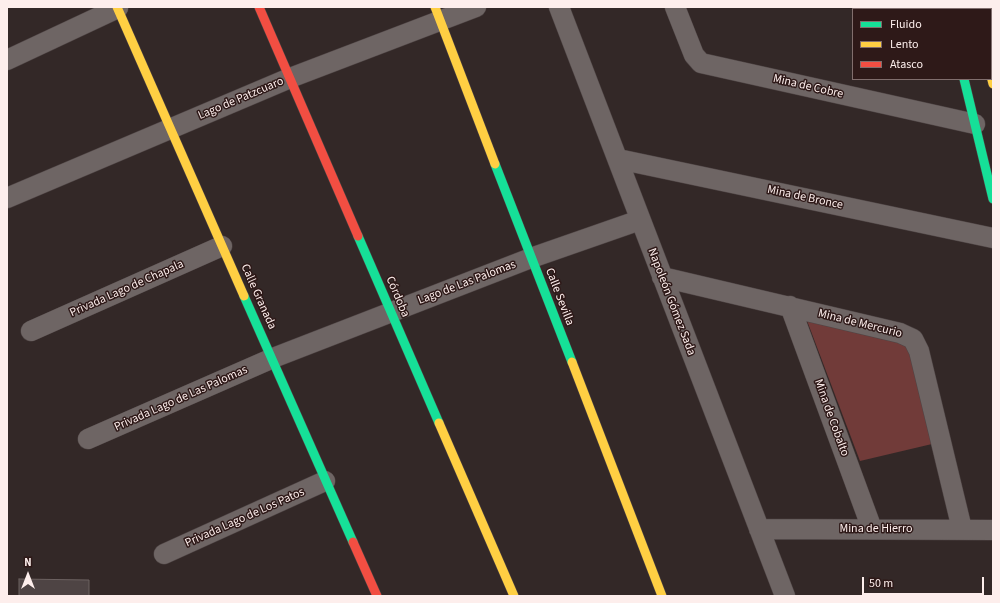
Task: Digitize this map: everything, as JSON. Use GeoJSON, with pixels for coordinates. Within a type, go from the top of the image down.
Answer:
{"type":"FeatureCollection","features":[{"type":"Feature","properties":{"kind":"street","name":"Córdoba"},"geometry":{"type":"LineString","coordinates":[[259,7],[514,596]]}},
{"type":"Feature","properties":{"kind":"street","name":"Lago de Patzcuaro"},"geometry":{"type":"LineString","coordinates":[[7,198],[172,129],[437,14],[476,7]]}},
{"type":"Feature","properties":{"kind":"street","name":"Napoleón Gómez Sada"},"geometry":{"type":"LineString","coordinates":[[559,7],[785,596]]}},
{"type":"Feature","properties":{"kind":"street","name":"Mina de Cobre"},"geometry":{"type":"LineString","coordinates":[[675,7],[694,55],[701,63],[975,124]]}},
{"type":"Feature","properties":{"kind":"street"},"geometry":{"type":"LineString","coordinates":[[7,60],[118,8]]}},
{"type":"Feature","properties":{"kind":"street","name":"Calle Granada"},"geometry":{"type":"LineString","coordinates":[[118,8],[222,246],[273,358],[374,595]]}},
{"type":"Feature","properties":{"kind":"street","name":"Calle Sevilla"},"geometry":{"type":"LineString","coordinates":[[437,14],[662,596]]}},
{"type":"Feature","properties":{"kind":"street"},"geometry":{"type":"LineString","coordinates":[[964,80],[993,199]]}},
{"type":"Feature","properties":{"kind":"street","name":"Mina de Bronce"},"geometry":{"type":"LineString","coordinates":[[618,159],[993,238]]}},
{"type":"Feature","properties":{"kind":"street","name":"Lago de Las Palomas"},"geometry":{"type":"LineString","coordinates":[[273,358],[531,258],[640,220]]}},
{"type":"Feature","properties":{"kind":"street","name":"Privada Lago de Chapala"},"geometry":{"type":"LineString","coordinates":[[31,331],[222,246]]}},
{"type":"Feature","properties":{"kind":"street","name":"Mina de Mercurio"},"geometry":{"type":"LineString","coordinates":[[662,277],[900,333],[913,340],[919,351],[962,530]]}},
{"type":"Feature","properties":{"kind":"street","name":"Mina de Cobalto"},"geometry":{"type":"LineString","coordinates":[[790,306],[872,529]]}},
{"type":"Feature","properties":{"kind":"street","name":"Privada Lago de Las Palomas"},"geometry":{"type":"LineString","coordinates":[[88,440],[273,358]]}},
{"type":"Feature","properties":{"kind":"street","name":"Privada Lago de Los Patos"},"geometry":{"type":"LineString","coordinates":[[164,554],[325,482]]}},
{"type":"Feature","properties":{"kind":"street","name":"Mina de Hierro"},"geometry":{"type":"LineString","coordinates":[[759,529],[993,530]]}},
{"type":"Feature","properties":{"kind":"shaded area"},"geometry":{"type":"Polygon","coordinates":[[[806,318],[910,339],[932,444],[860,461],[806,318]]]}},
{"type":"Feature","properties":{"kind":"building"},"geometry":{"type":"Polygon","coordinates":[[[19,579],[89,580],[89,596],[19,596],[19,579]]]}},
{"type":"Feature","properties":{"kind":"traffic: fast"},"geometry":{"type":"LineString","coordinates":[[964,80],[993,199]]}},
{"type":"Feature","properties":{"kind":"traffic: fast"},"geometry":{"type":"LineString","coordinates":[[495,164],[572,362]]}},
{"type":"Feature","properties":{"kind":"traffic: fast"},"geometry":{"type":"LineString","coordinates":[[358,236],[439,423]]}},
{"type":"Feature","properties":{"kind":"traffic: fast"},"geometry":{"type":"LineString","coordinates":[[244,296],[353,542]]}},
{"type":"Feature","properties":{"kind":"traffic: slow"},"geometry":{"type":"LineString","coordinates":[[117,7],[244,296]]}},
{"type":"Feature","properties":{"kind":"traffic: slow"},"geometry":{"type":"LineString","coordinates":[[435,7],[495,164]]}},
{"type":"Feature","properties":{"kind":"traffic: slow"},"geometry":{"type":"LineString","coordinates":[[992,80],[993,84]]}},
{"type":"Feature","properties":{"kind":"traffic: slow"},"geometry":{"type":"LineString","coordinates":[[572,362],[662,596]]}},
{"type":"Feature","properties":{"kind":"traffic: slow"},"geometry":{"type":"LineString","coordinates":[[439,423],[514,596]]}},
{"type":"Feature","properties":{"kind":"traffic: jam"},"geometry":{"type":"LineString","coordinates":[[259,7],[358,236]]}},
{"type":"Feature","properties":{"kind":"traffic: jam"},"geometry":{"type":"LineString","coordinates":[[353,542],[377,596]]}}]}
